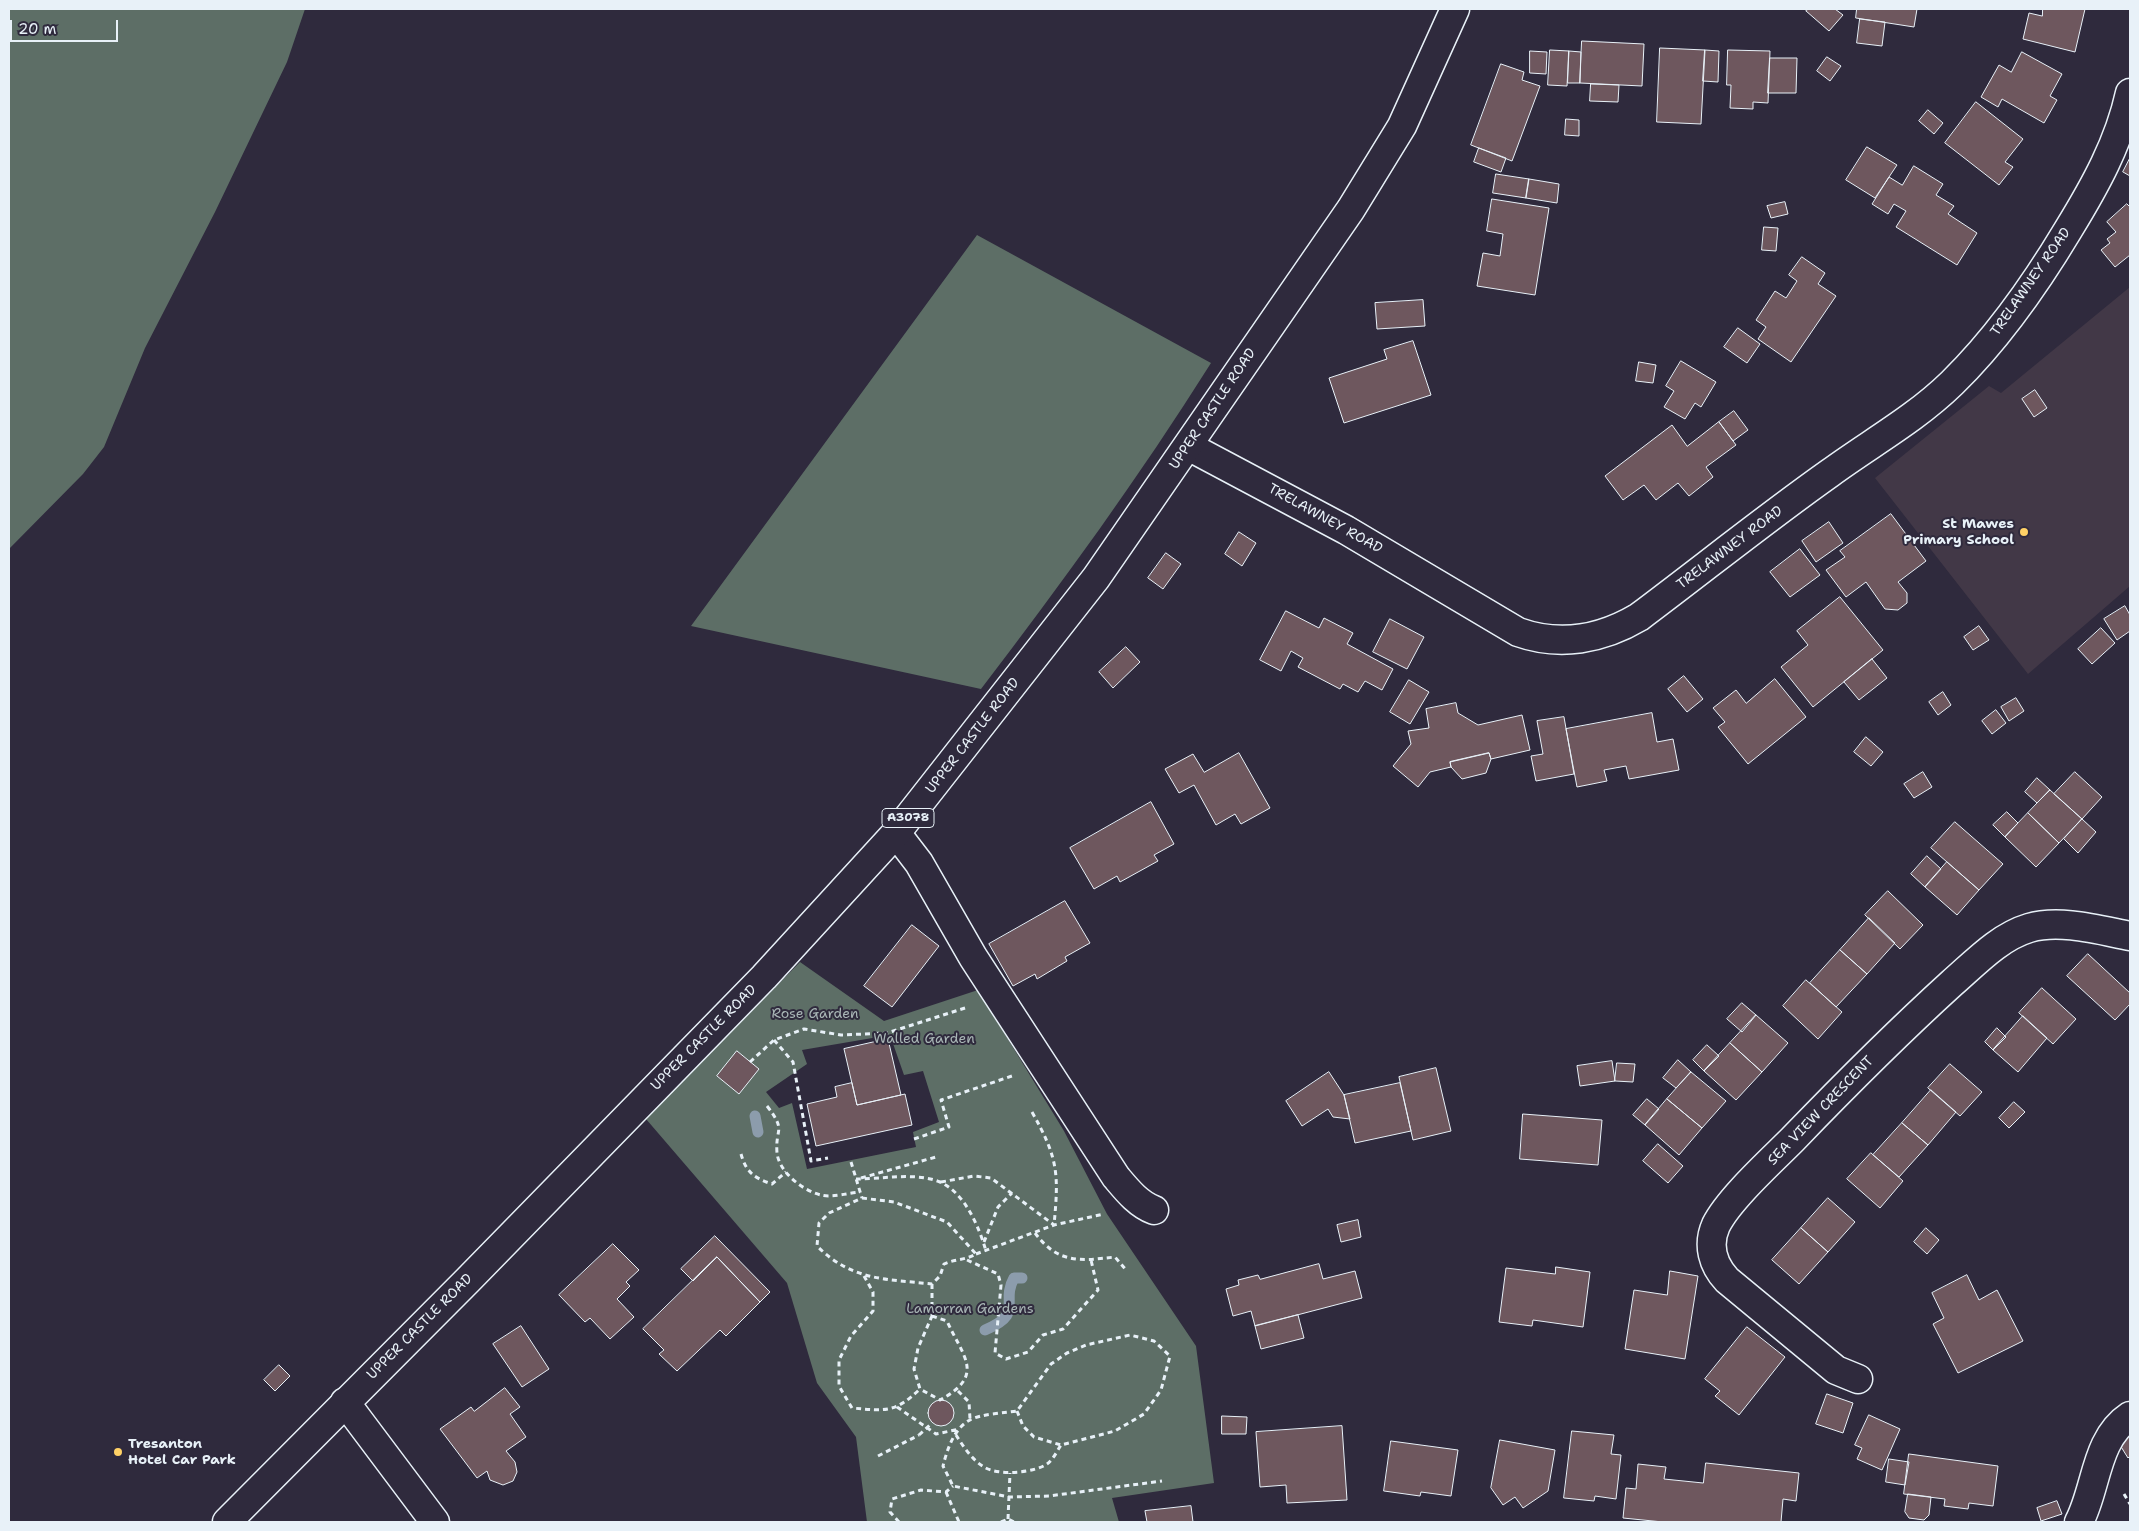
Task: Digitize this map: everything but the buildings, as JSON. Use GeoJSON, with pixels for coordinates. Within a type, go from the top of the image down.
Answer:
{"type":"FeatureCollection","features":[{"type":"Feature","properties":{"kind":"street","name":"UPPER CASTLE ROAD"},"geometry":{"type":"LineString","coordinates":[[227,1522],[468,1280],[764,978],[896,833],[1096,578],[1377,169],[1415,100],[1455,9]]}},
{"type":"Feature","properties":{"kind":"street","name":"TRELAWNEY ROAD"},"geometry":{"type":"LineString","coordinates":[[1188,446],[1346,530],[1518,632],[1541,638],[1568,640],[1607,633],[1640,616],[1831,472],[1911,418],[1964,370],[2017,307],[2075,219],[2112,152],[2120,132],[2130,93]]}},
{"type":"Feature","properties":{"kind":"street"},"geometry":{"type":"LineString","coordinates":[[896,833],[919,863],[973,957],[1116,1177],[1131,1194],[1146,1207],[1154,1210]]}},
{"type":"Feature","properties":{"kind":"street","name":"SEA VIEW CRESCENT"},"geometry":{"type":"LineString","coordinates":[[1858,1379],[1836,1370],[1726,1280],[1718,1270],[1712,1256],[1712,1240],[1716,1226],[1724,1212],[1863,1066],[1926,1007],[2004,940],[2029,928],[2045,926],[2096,929],[2130,936]]}},
{"type":"Feature","properties":{"kind":"street"},"geometry":{"type":"LineString","coordinates":[[345,1402],[435,1522]]}},
{"type":"Feature","properties":{"kind":"street"},"geometry":{"type":"LineString","coordinates":[[2079,1522],[2108,1441],[2120,1423],[2129,1416]]}},
{"type":"Feature","properties":{"kind":"path"},"geometry":{"type":"LineString","coordinates":[[750,1062],[774,1040],[804,1029],[841,1035],[887,1033],[973,1005]]}},
{"type":"Feature","properties":{"kind":"path"},"geometry":{"type":"LineString","coordinates":[[774,1040],[793,1062],[811,1161],[828,1158]]}},
{"type":"Feature","properties":{"kind":"path"},"geometry":{"type":"LineString","coordinates":[[1008,1070],[1017,1084]]}},
{"type":"Feature","properties":{"kind":"path"},"geometry":{"type":"LineString","coordinates":[[914,1139],[949,1127],[941,1100],[1012,1076]]}},
{"type":"Feature","properties":{"kind":"path"},"geometry":{"type":"LineString","coordinates":[[767,1106],[777,1120],[780,1129],[777,1155],[786,1172],[796,1182],[821,1195],[860,1192]]}},
{"type":"Feature","properties":{"kind":"path"},"geometry":{"type":"LineString","coordinates":[[1031,1110],[1052,1151],[1058,1183],[1054,1225]]}},
{"type":"Feature","properties":{"kind":"path"},"geometry":{"type":"LineString","coordinates":[[741,1154],[745,1168],[758,1180],[772,1184],[786,1172]]}},
{"type":"Feature","properties":{"kind":"path"},"geometry":{"type":"LineString","coordinates":[[856,1179],[936,1157]]}},
{"type":"Feature","properties":{"kind":"path"},"geometry":{"type":"LineString","coordinates":[[851,1162],[862,1198]]}},
{"type":"Feature","properties":{"kind":"path"},"geometry":{"type":"LineString","coordinates":[[856,1179],[917,1178],[940,1182],[974,1176],[991,1178],[1054,1225]]}},
{"type":"Feature","properties":{"kind":"path"},"geometry":{"type":"LineString","coordinates":[[940,1182],[968,1208],[984,1242],[986,1251]]}},
{"type":"Feature","properties":{"kind":"path"},"geometry":{"type":"LineString","coordinates":[[984,1242],[998,1207],[1012,1193]]}},
{"type":"Feature","properties":{"kind":"path"},"geometry":{"type":"LineString","coordinates":[[932,1284],[864,1276],[828,1256],[817,1246],[819,1223],[829,1213],[862,1198],[894,1202],[947,1222],[976,1254]]}},
{"type":"Feature","properties":{"kind":"path"},"geometry":{"type":"LineString","coordinates":[[932,1316],[947,1321],[966,1358],[968,1375],[958,1391],[940,1400],[920,1389],[914,1369],[918,1348],[932,1316],[932,1284],[940,1276],[944,1264],[967,1260],[976,1254],[1054,1225],[1107,1214]]}},
{"type":"Feature","properties":{"kind":"path"},"geometry":{"type":"LineString","coordinates":[[1035,1233],[1045,1246],[1063,1258],[1091,1260],[1115,1257],[1127,1271]]}},
{"type":"Feature","properties":{"kind":"path"},"geometry":{"type":"LineString","coordinates":[[967,1260],[998,1274],[1002,1285],[995,1334],[995,1352],[1006,1360],[1028,1352],[1043,1334],[1063,1328],[1098,1290],[1091,1260]]}},
{"type":"Feature","properties":{"kind":"path"},"geometry":{"type":"LineString","coordinates":[[864,1276],[873,1292],[873,1311],[851,1336],[839,1360],[839,1386],[852,1408],[882,1411],[904,1404],[920,1389]]}},
{"type":"Feature","properties":{"kind":"path"},"geometry":{"type":"LineString","coordinates":[[953,1486],[943,1466],[948,1447],[960,1429],[970,1419],[1017,1411],[1051,1364],[1067,1353],[1086,1345],[1130,1335],[1154,1341],[1170,1356],[1161,1390],[1144,1414],[1115,1431],[1061,1445],[1034,1438],[1023,1426],[1017,1411]]}},
{"type":"Feature","properties":{"kind":"path"},"geometry":{"type":"LineString","coordinates":[[958,1391],[969,1402],[970,1419]]}},
{"type":"Feature","properties":{"kind":"path"},"geometry":{"type":"LineString","coordinates":[[897,1406],[936,1434],[960,1429]]}},
{"type":"Feature","properties":{"kind":"path"},"geometry":{"type":"LineString","coordinates":[[878,1456],[919,1435],[932,1422]]}},
{"type":"Feature","properties":{"kind":"path"},"geometry":{"type":"LineString","coordinates":[[956,1435],[965,1449],[985,1468],[1010,1472],[1035,1470],[1049,1463],[1061,1445]]}},
{"type":"Feature","properties":{"kind":"path"},"geometry":{"type":"LineString","coordinates":[[1008,1518],[1010,1472]]}},
{"type":"Feature","properties":{"kind":"path"},"geometry":{"type":"LineString","coordinates":[[953,1486],[1009,1497],[1049,1496],[1162,1481]]}},
{"type":"Feature","properties":{"kind":"path"},"geometry":{"type":"LineString","coordinates":[[899,1522],[890,1512],[892,1499],[921,1490],[946,1492],[953,1486]]}},
{"type":"Feature","properties":{"kind":"path"},"geometry":{"type":"LineString","coordinates":[[946,1492],[959,1522]]}},
{"type":"Feature","properties":{"kind":"path"},"geometry":{"type":"LineString","coordinates":[[1001,1522],[1008,1518]]}},
{"type":"Feature","properties":{"kind":"path"},"geometry":{"type":"LineString","coordinates":[[1008,1518],[1014,1522]]}},
{"type":"Feature","properties":{"kind":"shaded area","name":"St Mawes Primary School"},"geometry":{"type":"Polygon","coordinates":[[[2130,287],[2130,586],[2028,674],[1875,478],[1989,386],[2001,393],[2130,287]]]}},
{"type":"Feature","properties":{"kind":"green space"},"geometry":{"type":"Polygon","coordinates":[[[9,9],[305,9],[287,62],[215,212],[145,348],[104,447],[83,474],[9,549],[9,9]]]}},
{"type":"Feature","properties":{"kind":"green space"},"geometry":{"type":"Polygon","coordinates":[[[977,235],[1211,363],[1156,447],[1071,569],[981,689],[691,626],[977,235]]]}},
{"type":"Feature","properties":{"kind":"green space","name":"Lamorran Gardens"},"geometry":{"type":"Polygon","coordinates":[[[800,962],[884,1021],[978,990],[1064,1131],[1107,1214],[1196,1346],[1214,1483],[1112,1498],[1119,1522],[867,1522],[856,1437],[817,1383],[787,1283],[646,1119],[800,962]],[[890,1035],[802,1050],[807,1064],[766,1092],[779,1108],[792,1103],[807,1169],[916,1147],[913,1132],[939,1122],[923,1071],[904,1075],[890,1035]]]}},
{"type":"Feature","properties":{"kind":"waterway"},"geometry":{"type":"LineString","coordinates":[[755,1116],[758,1132]]}},
{"type":"Feature","properties":{"kind":"waterway"},"geometry":{"type":"LineString","coordinates":[[985,1330],[997,1324],[1008,1313],[1010,1287],[1014,1278],[1022,1278]]}},
{"type":"Feature","properties":{"kind":"place","name":"St Mawes Primary School"},"geometry":{"type":"Point","coordinates":[2024,532]}},
{"type":"Feature","properties":{"kind":"place","name":"Tresanton Hotel Car Park"},"geometry":{"type":"Point","coordinates":[118,1452]}},
{"type":"Feature","properties":{"kind":"park label","name":"Rose Garden"},"geometry":{"type":"Point","coordinates":[815,1014]}},
{"type":"Feature","properties":{"kind":"park label","name":"Walled Garden"},"geometry":{"type":"Point","coordinates":[924,1039]}}]}
